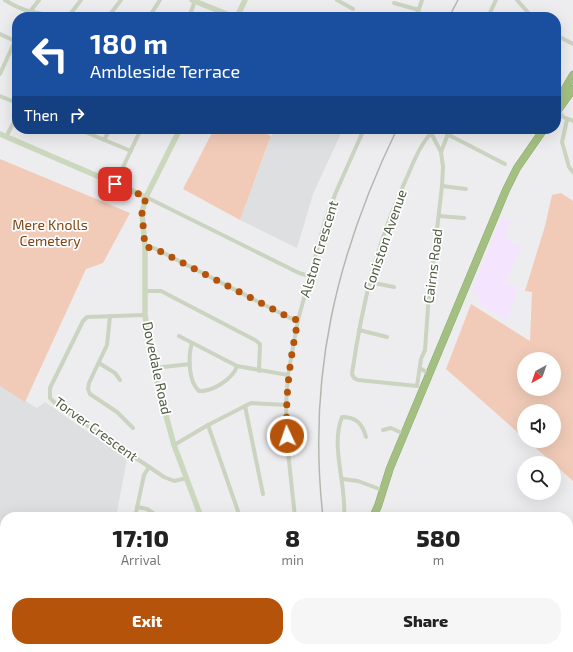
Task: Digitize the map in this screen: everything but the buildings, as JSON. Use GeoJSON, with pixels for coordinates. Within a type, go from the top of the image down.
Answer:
{"type":"FeatureCollection","features":[{"type":"Feature","properties":{"kind":"highway"},"geometry":{"type":"LineString","coordinates":[[561,92],[573,75]]}},
{"type":"Feature","properties":{"kind":"highway"},"geometry":{"type":"LineString","coordinates":[[561,104],[573,90]]}},
{"type":"Feature","properties":{"kind":"highway"},"geometry":{"type":"LineString","coordinates":[[375,512],[382,490],[404,434],[506,190],[517,168],[540,134]]}},
{"type":"Feature","properties":{"kind":"highway"},"geometry":{"type":"LineString","coordinates":[[378,506],[378,512]]}},
{"type":"Feature","properties":{"kind":"street"},"geometry":{"type":"LineString","coordinates":[[5,0],[27,12]]}},
{"type":"Feature","properties":{"kind":"street"},"geometry":{"type":"LineString","coordinates":[[30,12],[39,0]]}},
{"type":"Feature","properties":{"kind":"street"},"geometry":{"type":"LineString","coordinates":[[72,12],[81,0]]}},
{"type":"Feature","properties":{"kind":"street"},"geometry":{"type":"LineString","coordinates":[[112,12],[121,0]]}},
{"type":"Feature","properties":{"kind":"street"},"geometry":{"type":"LineString","coordinates":[[152,12],[160,0]]}},
{"type":"Feature","properties":{"kind":"street"},"geometry":{"type":"LineString","coordinates":[[190,12],[194,0],[205,2],[226,12]]}},
{"type":"Feature","properties":{"kind":"street"},"geometry":{"type":"LineString","coordinates":[[239,12],[245,0]]}},
{"type":"Feature","properties":{"kind":"street"},"geometry":{"type":"LineString","coordinates":[[337,0],[353,8]]}},
{"type":"Feature","properties":{"kind":"street"},"geometry":{"type":"LineString","coordinates":[[394,3],[419,10],[422,0]]}},
{"type":"Feature","properties":{"kind":"street"},"geometry":{"type":"LineString","coordinates":[[490,12],[496,0]]}},
{"type":"Feature","properties":{"kind":"street"},"geometry":{"type":"LineString","coordinates":[[517,0],[525,12]]}},
{"type":"Feature","properties":{"kind":"street"},"geometry":{"type":"LineString","coordinates":[[0,34],[12,40]]}},
{"type":"Feature","properties":{"kind":"street"},"geometry":{"type":"LineString","coordinates":[[561,38],[573,44]]}},
{"type":"Feature","properties":{"kind":"street"},"geometry":{"type":"LineString","coordinates":[[0,74],[12,50]]}},
{"type":"Feature","properties":{"kind":"street"},"geometry":{"type":"LineString","coordinates":[[561,94],[573,90]]}},
{"type":"Feature","properties":{"kind":"street"},"geometry":{"type":"LineString","coordinates":[[0,96],[12,101]]}},
{"type":"Feature","properties":{"kind":"street"},"geometry":{"type":"LineString","coordinates":[[561,113],[567,120],[573,121]]}},
{"type":"Feature","properties":{"kind":"street"},"geometry":{"type":"LineString","coordinates":[[567,120],[562,142],[569,166],[573,172]]}},
{"type":"Feature","properties":{"kind":"street"},"geometry":{"type":"LineString","coordinates":[[6,137],[12,126]]}},
{"type":"Feature","properties":{"kind":"street"},"geometry":{"type":"LineString","coordinates":[[0,134],[146,197],[299,273],[309,276]]}},
{"type":"Feature","properties":{"kind":"street"},"geometry":{"type":"LineString","coordinates":[[90,134],[131,151]]}},
{"type":"Feature","properties":{"kind":"street"},"geometry":{"type":"LineString","coordinates":[[104,140],[107,134]]}},
{"type":"Feature","properties":{"kind":"street"},"geometry":{"type":"LineString","coordinates":[[115,184],[139,134]]}},
{"type":"Feature","properties":{"kind":"street","name":"Dovedale Road"},"geometry":{"type":"LineString","coordinates":[[178,134],[146,197],[142,213],[145,247],[145,315],[154,368],[174,445],[199,512]]}},
{"type":"Feature","properties":{"kind":"street","name":"Alston Crescent"},"geometry":{"type":"LineString","coordinates":[[294,512],[288,452],[286,405],[288,375],[298,320],[309,276],[331,205],[362,134]]}},
{"type":"Feature","properties":{"kind":"street","name":"Coniston Avenue"},"geometry":{"type":"LineString","coordinates":[[417,386],[354,378],[352,374],[369,282],[379,246],[401,190],[422,143],[428,134]]}},
{"type":"Feature","properties":{"kind":"street","name":"Cairns Road"},"geometry":{"type":"LineString","coordinates":[[432,134],[441,152]]}},
{"type":"Feature","properties":{"kind":"street"},"geometry":{"type":"LineString","coordinates":[[447,134],[505,164]]}},
{"type":"Feature","properties":{"kind":"street","name":"Cairns Road"},"geometry":{"type":"LineString","coordinates":[[417,386],[425,350],[428,307],[439,216],[442,186],[441,152],[447,134]]}},
{"type":"Feature","properties":{"kind":"street"},"geometry":{"type":"LineString","coordinates":[[442,186],[466,189]]}},
{"type":"Feature","properties":{"kind":"street"},"geometry":{"type":"LineString","coordinates":[[439,216],[464,218]]}},
{"type":"Feature","properties":{"kind":"street"},"geometry":{"type":"LineString","coordinates":[[145,247],[154,248],[290,318],[298,320]]}},
{"type":"Feature","properties":{"kind":"street"},"geometry":{"type":"LineString","coordinates":[[369,282],[394,287]]}},
{"type":"Feature","properties":{"kind":"street"},"geometry":{"type":"LineString","coordinates":[[145,291],[161,291],[255,340],[260,344],[259,371]]}},
{"type":"Feature","properties":{"kind":"street","name":"Torver Crescent"},"geometry":{"type":"LineString","coordinates":[[145,315],[87,318],[82,321],[50,388],[50,398],[56,404],[149,467],[174,482],[187,478]]}},
{"type":"Feature","properties":{"kind":"street"},"geometry":{"type":"LineString","coordinates":[[110,316],[107,346],[88,388],[90,394],[117,412],[133,428]]}},
{"type":"Feature","properties":{"kind":"street"},"geometry":{"type":"LineString","coordinates":[[359,330],[387,337]]}},
{"type":"Feature","properties":{"kind":"street"},"geometry":{"type":"LineString","coordinates":[[179,336],[237,366],[288,375]]}},
{"type":"Feature","properties":{"kind":"street"},"geometry":{"type":"LineString","coordinates":[[192,343],[189,351],[190,364],[194,384],[199,391],[207,391],[231,377],[235,373],[237,366]]}},
{"type":"Feature","properties":{"kind":"street"},"geometry":{"type":"LineString","coordinates":[[99,363],[115,373],[120,380]]}},
{"type":"Feature","properties":{"kind":"street"},"geometry":{"type":"LineString","coordinates":[[154,368],[190,364]]}},
{"type":"Feature","properties":{"kind":"street"},"geometry":{"type":"LineString","coordinates":[[420,368],[429,374]]}},
{"type":"Feature","properties":{"kind":"street"},"geometry":{"type":"LineString","coordinates":[[417,386],[422,391]]}},
{"type":"Feature","properties":{"kind":"street"},"geometry":{"type":"LineString","coordinates":[[174,445],[208,425],[251,403],[286,405]]}},
{"type":"Feature","properties":{"kind":"street"},"geometry":{"type":"LineString","coordinates":[[245,406],[263,494]]}},
{"type":"Feature","properties":{"kind":"street"},"geometry":{"type":"LineString","coordinates":[[344,512],[343,479],[338,447],[340,422],[342,417],[357,420],[362,424],[366,436]]}},
{"type":"Feature","properties":{"kind":"street"},"geometry":{"type":"LineString","coordinates":[[362,424],[367,421]]}},
{"type":"Feature","properties":{"kind":"street"},"geometry":{"type":"LineString","coordinates":[[208,425],[238,512]]}},
{"type":"Feature","properties":{"kind":"street"},"geometry":{"type":"LineString","coordinates":[[383,430],[391,426],[404,434]]}},
{"type":"Feature","properties":{"kind":"street"},"geometry":{"type":"LineString","coordinates":[[136,512],[144,475],[149,467]]}},
{"type":"Feature","properties":{"kind":"street"},"geometry":{"type":"LineString","coordinates":[[343,479],[358,481],[382,490]]}},
{"type":"Feature","properties":{"kind":"street"},"geometry":{"type":"LineString","coordinates":[[137,507],[148,509],[152,512]]}},
{"type":"Feature","properties":{"kind":"shaded area"},"geometry":{"type":"Polygon","coordinates":[[[272,134],[341,134],[313,194],[297,248],[240,220],[272,134]]]}},
{"type":"Feature","properties":{"kind":"shaded area"},"geometry":{"type":"Polygon","coordinates":[[[502,217],[510,221],[505,233],[506,236],[510,241],[521,246],[506,283],[518,288],[508,320],[478,304],[481,297],[471,291],[502,217]]]}},
{"type":"Feature","properties":{"kind":"shaded area"},"geometry":{"type":"Polygon","coordinates":[[[0,386],[37,408],[45,402],[127,459],[117,512],[0,512],[0,386]]]}},
{"type":"Feature","properties":{"kind":"green space"},"geometry":{"type":"Polygon","coordinates":[[[211,134],[266,134],[271,136],[240,220],[183,189],[211,134]]]}},
{"type":"Feature","properties":{"kind":"green space","name":"Mere Knolls Cemetery"},"geometry":{"type":"Polygon","coordinates":[[[0,159],[130,213],[103,263],[86,269],[25,402],[0,386],[0,159]]]}},
{"type":"Feature","properties":{"kind":"green space"},"geometry":{"type":"Polygon","coordinates":[[[561,193],[573,201],[573,481],[561,470],[561,456],[545,456],[536,448],[561,448],[561,404],[517,404],[517,432],[446,369],[471,304],[530,341],[532,292],[525,291],[545,226],[552,195],[561,193]]]}},
{"type":"Feature","properties":{"kind":"railway"},"geometry":{"type":"LineString","coordinates":[[452,12],[458,0]]}},
{"type":"Feature","properties":{"kind":"railway"},"geometry":{"type":"LineString","coordinates":[[323,512],[319,465],[319,415],[323,366],[331,318],[357,223],[395,134]]}},
{"type":"Feature","properties":{"kind":"route"},"geometry":{"type":"LineString","coordinates":[[115,184],[146,197],[142,213],[145,247],[154,248],[290,318],[298,320],[288,375],[286,405],[287,436]]}}]}
